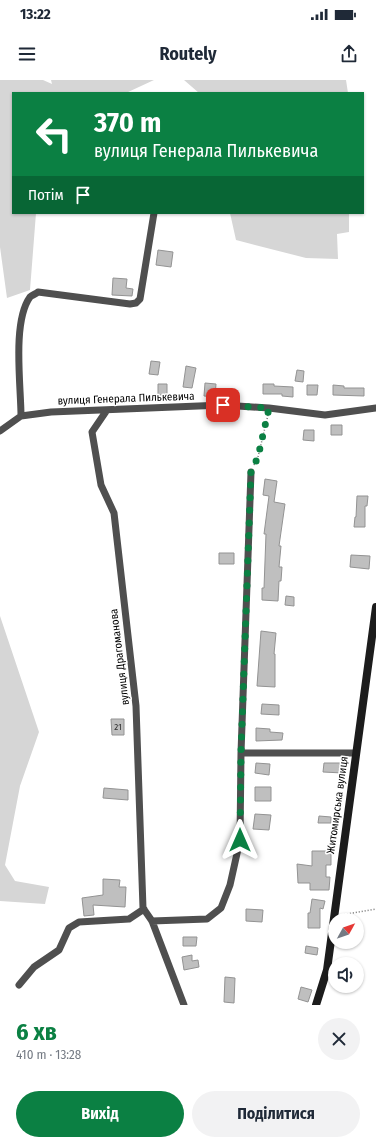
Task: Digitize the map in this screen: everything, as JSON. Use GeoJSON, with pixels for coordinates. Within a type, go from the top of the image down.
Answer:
{"type":"FeatureCollection","features":[{"type":"Feature","properties":{"kind":"main road","name":"Житомирська вулиця"},"geometry":{"type":"LineString","coordinates":[[334,913],[376,607]]}},
{"type":"Feature","properties":{"kind":"main road","name":"Житомирська вулиця"},"geometry":{"type":"LineString","coordinates":[[316,1005],[326,970],[329,949]]}},
{"type":"Feature","properties":{"kind":"street"},"geometry":{"type":"LineString","coordinates":[[21,416],[19,334],[22,316],[31,297],[38,292],[130,304],[136,303],[140,299],[154,214]]}},
{"type":"Feature","properties":{"kind":"street","name":"вулиця Генерала Пилькевича"},"geometry":{"type":"LineString","coordinates":[[0,431],[21,416],[51,412],[223,405],[269,408],[324,415],[376,408]]}},
{"type":"Feature","properties":{"kind":"street","name":"вулиця Драгоманова"},"geometry":{"type":"LineString","coordinates":[[107,410],[92,432],[101,485],[114,513],[136,706],[144,909],[152,922],[184,1005]]}},
{"type":"Feature","properties":{"kind":"street"},"geometry":{"type":"LineString","coordinates":[[152,922],[207,919],[221,908],[230,886],[240,840],[241,753],[251,472]]}},
{"type":"Feature","properties":{"kind":"street"},"geometry":{"type":"LineString","coordinates":[[241,753],[356,753]]}},
{"type":"Feature","properties":{"kind":"street"},"geometry":{"type":"LineString","coordinates":[[19,985],[34,967],[59,950],[69,928],[79,922],[129,919],[144,909]]}},
{"type":"Feature","properties":{"kind":"path"},"geometry":{"type":"LineString","coordinates":[[251,472],[258,457],[269,408]]}},
{"type":"Feature","properties":{"kind":"path"},"geometry":{"type":"LineString","coordinates":[[352,913],[376,909]]}},
{"type":"Feature","properties":{"kind":"shaded area"},"geometry":{"type":"Polygon","coordinates":[[[0,80],[43,80],[52,84],[51,80],[154,80],[128,92],[12,92],[12,214],[36,214],[30,290],[7,298],[0,247],[0,80]]]}},
{"type":"Feature","properties":{"kind":"shaded area"},"geometry":{"type":"Polygon","coordinates":[[[184,80],[346,80],[348,92],[198,92],[184,80]]]}},
{"type":"Feature","properties":{"kind":"shaded area"},"geometry":{"type":"Polygon","coordinates":[[[230,214],[349,214],[349,232],[337,234],[338,259],[306,258],[236,240],[230,214]]]}},
{"type":"Feature","properties":{"kind":"shaded area"},"geometry":{"type":"Polygon","coordinates":[[[0,616],[39,732],[20,786],[5,865],[15,881],[49,887],[45,904],[0,901],[0,616]]]}},
{"type":"Feature","properties":{"kind":"building"},"geometry":{"type":"Polygon","coordinates":[[[158,250],[173,252],[171,267],[156,265],[158,250]]]}},
{"type":"Feature","properties":{"kind":"building"},"geometry":{"type":"Polygon","coordinates":[[[113,278],[127,279],[126,288],[133,289],[132,296],[112,295],[113,278]]]}},
{"type":"Feature","properties":{"kind":"building"},"geometry":{"type":"Polygon","coordinates":[[[151,361],[160,362],[158,375],[149,374],[151,361]]]}},
{"type":"Feature","properties":{"kind":"building"},"geometry":{"type":"Polygon","coordinates":[[[186,366],[196,368],[192,388],[183,387],[186,366]]]}},
{"type":"Feature","properties":{"kind":"building"},"geometry":{"type":"Polygon","coordinates":[[[297,370],[304,371],[303,382],[295,381],[297,370]]]}},
{"type":"Feature","properties":{"kind":"building"},"geometry":{"type":"Polygon","coordinates":[[[205,383],[216,384],[215,397],[204,396],[205,383]]]}},
{"type":"Feature","properties":{"kind":"building"},"geometry":{"type":"Polygon","coordinates":[[[158,384],[167,384],[167,395],[158,395],[158,384]]]}},
{"type":"Feature","properties":{"kind":"building"},"geometry":{"type":"Polygon","coordinates":[[[263,384],[293,387],[293,397],[282,396],[282,394],[263,394],[263,384]]]}},
{"type":"Feature","properties":{"kind":"building"},"geometry":{"type":"Polygon","coordinates":[[[307,385],[318,385],[317,395],[307,395],[307,385]]]}},
{"type":"Feature","properties":{"kind":"building"},"geometry":{"type":"Polygon","coordinates":[[[333,385],[344,386],[344,388],[364,388],[364,396],[333,395],[333,385]]]}},
{"type":"Feature","properties":{"kind":"building"},"geometry":{"type":"Polygon","coordinates":[[[331,425],[342,425],[342,435],[331,435],[331,425]]]}},
{"type":"Feature","properties":{"kind":"building"},"geometry":{"type":"Polygon","coordinates":[[[304,430],[314,430],[314,441],[303,440],[304,430]]]}},
{"type":"Feature","properties":{"kind":"building"},"geometry":{"type":"Polygon","coordinates":[[[265,479],[277,481],[274,502],[285,504],[279,546],[281,546],[279,567],[282,567],[281,581],[279,581],[278,601],[262,600],[262,588],[264,588],[266,534],[264,534],[269,496],[263,495],[265,479]]]}},
{"type":"Feature","properties":{"kind":"building"},"geometry":{"type":"Polygon","coordinates":[[[357,496],[368,496],[367,506],[365,506],[365,527],[354,527],[357,496]]]}},
{"type":"Feature","properties":{"kind":"building"},"geometry":{"type":"Polygon","coordinates":[[[219,553],[234,553],[234,564],[219,564],[219,553]]]}},
{"type":"Feature","properties":{"kind":"building"},"geometry":{"type":"Polygon","coordinates":[[[351,555],[370,556],[369,569],[350,567],[351,555]]]}},
{"type":"Feature","properties":{"kind":"building"},"geometry":{"type":"Polygon","coordinates":[[[286,596],[294,597],[294,606],[285,605],[286,596]]]}},
{"type":"Feature","properties":{"kind":"building"},"geometry":{"type":"Polygon","coordinates":[[[261,631],[276,633],[274,654],[275,687],[257,686],[261,631]]]}},
{"type":"Feature","properties":{"kind":"building"},"geometry":{"type":"Polygon","coordinates":[[[262,704],[279,705],[279,715],[261,714],[262,704]]]}},
{"type":"Feature","properties":{"kind":"building"},"geometry":{"type":"Polygon","coordinates":[[[111,719],[124,719],[124,735],[112,735],[111,719]]]}},
{"type":"Feature","properties":{"kind":"building"},"geometry":{"type":"Polygon","coordinates":[[[256,728],[270,729],[270,732],[283,733],[282,740],[256,741],[256,728]]]}},
{"type":"Feature","properties":{"kind":"building"},"geometry":{"type":"Polygon","coordinates":[[[256,763],[270,764],[269,775],[255,773],[256,763]]]}},
{"type":"Feature","properties":{"kind":"building"},"geometry":{"type":"Polygon","coordinates":[[[324,763],[343,763],[343,773],[323,772],[324,763]]]}},
{"type":"Feature","properties":{"kind":"building"},"geometry":{"type":"Polygon","coordinates":[[[255,787],[271,787],[271,801],[255,801],[255,787]]]}},
{"type":"Feature","properties":{"kind":"building"},"geometry":{"type":"Polygon","coordinates":[[[104,788],[128,790],[128,800],[103,798],[104,788]]]}},
{"type":"Feature","properties":{"kind":"building"},"geometry":{"type":"Polygon","coordinates":[[[255,814],[271,815],[269,830],[253,829],[255,814]]]}},
{"type":"Feature","properties":{"kind":"building"},"geometry":{"type":"Polygon","coordinates":[[[319,816],[331,817],[331,823],[318,823],[319,816]]]}},
{"type":"Feature","properties":{"kind":"building"},"geometry":{"type":"Polygon","coordinates":[[[312,851],[331,851],[331,865],[326,865],[326,877],[330,877],[329,890],[310,890],[310,883],[298,883],[297,864],[312,866],[312,851]]]}},
{"type":"Feature","properties":{"kind":"building"},"geometry":{"type":"Polygon","coordinates":[[[103,879],[120,880],[119,887],[126,887],[125,907],[93,905],[94,915],[84,916],[82,898],[103,895],[103,879]]]}},
{"type":"Feature","properties":{"kind":"building"},"geometry":{"type":"Polygon","coordinates":[[[312,899],[325,901],[323,909],[320,908],[320,928],[308,928],[308,913],[310,913],[312,899]]]}},
{"type":"Feature","properties":{"kind":"building"},"geometry":{"type":"Polygon","coordinates":[[[246,909],[263,910],[262,922],[246,921],[246,909]]]}},
{"type":"Feature","properties":{"kind":"building"},"geometry":{"type":"Polygon","coordinates":[[[183,937],[197,937],[196,946],[183,946],[183,937]]]}},
{"type":"Feature","properties":{"kind":"building"},"geometry":{"type":"Polygon","coordinates":[[[306,946],[318,948],[317,955],[305,953],[306,946]]]}},
{"type":"Feature","properties":{"kind":"building"},"geometry":{"type":"Polygon","coordinates":[[[192,955],[192,961],[198,960],[199,967],[184,970],[182,957],[192,955]]]}},
{"type":"Feature","properties":{"kind":"building"},"geometry":{"type":"Polygon","coordinates":[[[225,977],[235,978],[234,1003],[224,1002],[225,977]]]}},
{"type":"Feature","properties":{"kind":"building"},"geometry":{"type":"Polygon","coordinates":[[[301,987],[312,990],[308,1002],[298,999],[301,987]]]}},
{"type":"Feature","properties":{"kind":"route"},"geometry":{"type":"LineString","coordinates":[[223,405],[269,408],[262,443],[258,457],[251,472],[241,753],[240,840]]}}]}
